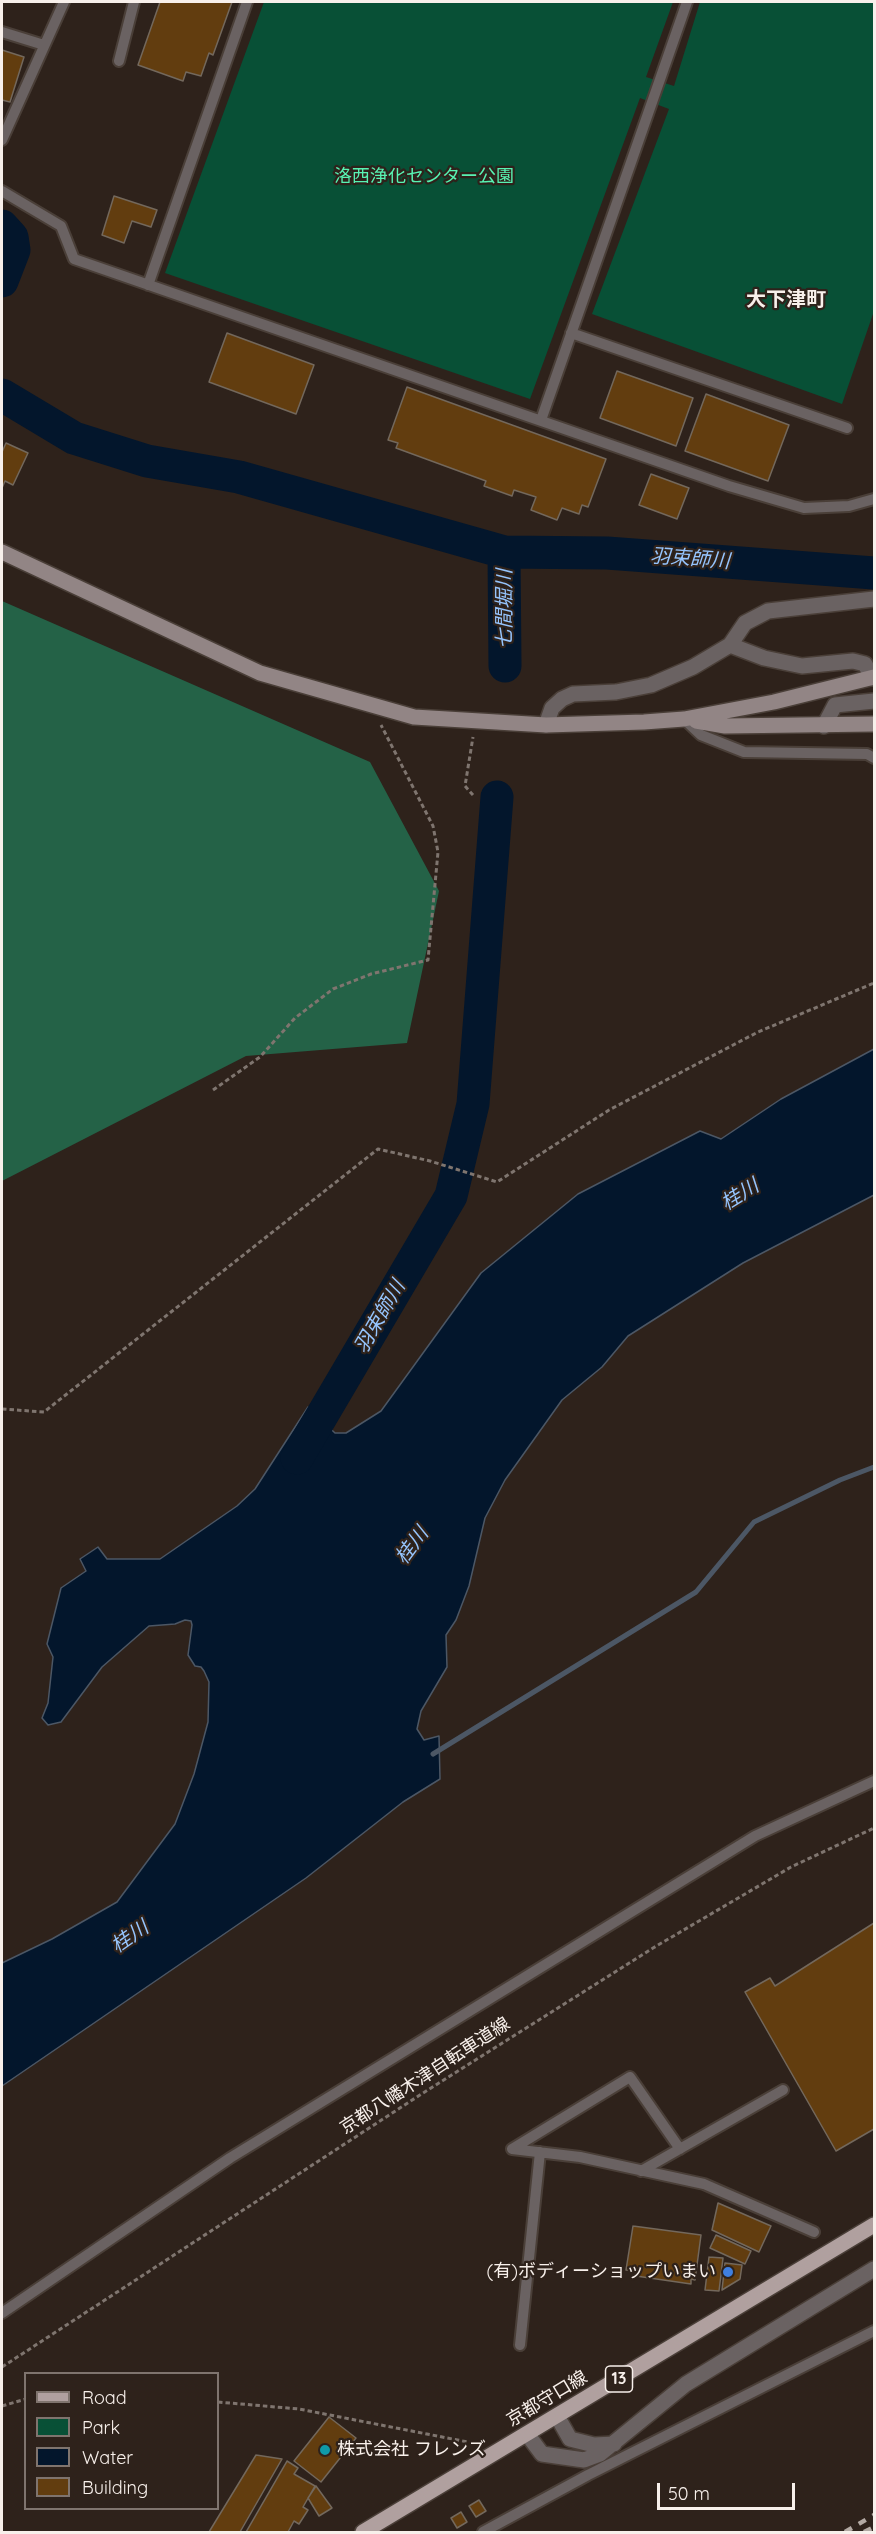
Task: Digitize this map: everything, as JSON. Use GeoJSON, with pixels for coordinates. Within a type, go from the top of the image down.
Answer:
{"type":"FeatureCollection","features":[{"type":"Feature","properties":{"kind":"main road","name":"京都守口線"},"geometry":{"type":"LineString","coordinates":[[363,2532],[874,2225]]}},
{"type":"Feature","properties":{"kind":"street"},"geometry":{"type":"LineString","coordinates":[[2,552],[260,673],[414,717],[546,725],[684,719],[797,698],[873,677],[865,664],[802,666],[764,658],[730,645]]}},
{"type":"Feature","properties":{"kind":"street"},"geometry":{"type":"LineString","coordinates":[[546,725],[552,708],[568,696],[616,692],[651,685],[693,667],[730,645],[745,623],[768,611],[874,599]]}},
{"type":"Feature","properties":{"kind":"street"},"geometry":{"type":"LineString","coordinates":[[824,726],[835,705],[874,701]]}},
{"type":"Feature","properties":{"kind":"street"},"geometry":{"type":"LineString","coordinates":[[684,719],[725,726],[874,724]]}},
{"type":"Feature","properties":{"kind":"street"},"geometry":{"type":"LineString","coordinates":[[527,2434],[543,2454],[584,2460],[600,2454],[686,2384],[874,2269]]}},
{"type":"Feature","properties":{"kind":"street"},"geometry":{"type":"LineString","coordinates":[[557,2416],[570,2439],[594,2445],[614,2444]]}},
{"type":"Feature","properties":{"kind":"lane"},"geometry":{"type":"LineString","coordinates":[[2,140],[64,2]]}},
{"type":"Feature","properties":{"kind":"lane"},"geometry":{"type":"LineString","coordinates":[[119,61],[134,2]]}},
{"type":"Feature","properties":{"kind":"lane"},"geometry":{"type":"LineString","coordinates":[[148,285],[247,2]]}},
{"type":"Feature","properties":{"kind":"lane"},"geometry":{"type":"LineString","coordinates":[[541,420],[687,2]]}},
{"type":"Feature","properties":{"kind":"lane"},"geometry":{"type":"LineString","coordinates":[[2,32],[44,45]]}},
{"type":"Feature","properties":{"kind":"lane"},"geometry":{"type":"LineString","coordinates":[[2,191],[61,226],[74,259],[729,486],[804,508],[849,506],[874,499]]}},
{"type":"Feature","properties":{"kind":"lane"},"geometry":{"type":"LineString","coordinates":[[571,333],[847,428]]}},
{"type":"Feature","properties":{"kind":"lane"},"geometry":{"type":"LineString","coordinates":[[684,719],[701,735],[744,752],[867,754],[874,758]]}},
{"type":"Feature","properties":{"kind":"lane"},"geometry":{"type":"LineString","coordinates":[[2,2313],[230,2158],[755,1836],[874,1781]]}},
{"type":"Feature","properties":{"kind":"lane"},"geometry":{"type":"LineString","coordinates":[[680,2149],[630,2077],[512,2149],[580,2157],[704,2184],[814,2232]]}},
{"type":"Feature","properties":{"kind":"lane"},"geometry":{"type":"LineString","coordinates":[[641,2171],[783,2090]]}},
{"type":"Feature","properties":{"kind":"lane"},"geometry":{"type":"LineString","coordinates":[[520,2345],[540,2152]]}},
{"type":"Feature","properties":{"kind":"lane"},"geometry":{"type":"LineString","coordinates":[[483,2532],[588,2475],[874,2331]]}},
{"type":"Feature","properties":{"kind":"path"},"geometry":{"type":"LineString","coordinates":[[213,1090],[260,1057],[295,1018],[333,989],[371,974],[428,960],[438,852],[433,826],[372,706]]}},
{"type":"Feature","properties":{"kind":"path"},"geometry":{"type":"LineString","coordinates":[[472,751],[465,786],[473,795]]}},
{"type":"Feature","properties":{"kind":"path"},"geometry":{"type":"LineString","coordinates":[[2,1409],[44,1412],[378,1149],[430,1161],[497,1182],[609,1110],[662,1082],[758,1032],[874,983]]}},
{"type":"Feature","properties":{"kind":"path","name":"京都八幡木津自転車道線"},"geometry":{"type":"LineString","coordinates":[[2,2367],[413,2099],[653,1948],[791,1867],[874,1828]]}},
{"type":"Feature","properties":{"kind":"path"},"geometry":{"type":"LineString","coordinates":[[2,2406],[24,2400]]}},
{"type":"Feature","properties":{"kind":"path"},"geometry":{"type":"LineString","coordinates":[[219,2402],[299,2409],[473,2443]]}},
{"type":"Feature","properties":{"kind":"green space","name":"洛西浄化センター公園"},"geometry":{"type":"Polygon","coordinates":[[[264,2],[673,2],[646,77],[674,86],[700,2],[874,3],[874,311],[842,404],[592,314],[669,109],[640,98],[530,399],[165,273],[264,2]]]}},
{"type":"Feature","properties":{"kind":"green space"},"geometry":{"type":"Polygon","coordinates":[[[2,601],[370,762],[439,891],[407,1043],[246,1056],[2,1181],[2,601]]]}},
{"type":"Feature","properties":{"kind":"water","name":"桂川"},"geometry":{"type":"Polygon","coordinates":[[[874,1049],[874,1195],[743,1263],[628,1336],[602,1367],[562,1400],[505,1480],[485,1518],[469,1586],[456,1620],[446,1635],[447,1667],[421,1711],[417,1729],[424,1740],[439,1736],[440,1779],[403,1802],[306,1878],[2,2086],[2,1963],[52,1939],[117,1902],[175,1824],[194,1774],[208,1722],[209,1682],[201,1667],[195,1666],[188,1655],[192,1625],[191,1621],[185,1620],[175,1624],[149,1626],[102,1667],[61,1722],[48,1725],[42,1718],[48,1703],[53,1657],[47,1644],[61,1588],[86,1571],[80,1559],[98,1547],[107,1559],[160,1559],[237,1506],[255,1489],[308,1407],[335,1433],[346,1433],[381,1411],[481,1273],[578,1194],[700,1131],[721,1139],[781,1099],[874,1049]]]}},
{"type":"Feature","properties":{"kind":"building"},"geometry":{"type":"Polygon","coordinates":[[[160,2],[232,2],[213,55],[209,53],[201,76],[186,72],[183,81],[138,65],[160,2]]]}},
{"type":"Feature","properties":{"kind":"building"},"geometry":{"type":"Polygon","coordinates":[[[2,50],[24,57],[10,102],[2,100],[2,50]]]}},
{"type":"Feature","properties":{"kind":"building"},"geometry":{"type":"Polygon","coordinates":[[[114,196],[157,210],[151,227],[132,221],[124,243],[102,235],[114,196]]]}},
{"type":"Feature","properties":{"kind":"building"},"geometry":{"type":"Polygon","coordinates":[[[227,333],[314,365],[296,414],[209,382],[227,333]]]}},
{"type":"Feature","properties":{"kind":"building"},"geometry":{"type":"Polygon","coordinates":[[[617,371],[693,398],[676,446],[600,418],[617,371]]]}},
{"type":"Feature","properties":{"kind":"building"},"geometry":{"type":"Polygon","coordinates":[[[407,387],[606,459],[588,507],[582,505],[579,514],[562,508],[557,520],[531,510],[536,497],[514,490],[512,496],[484,486],[486,481],[396,448],[398,443],[388,440],[407,387]]]}},
{"type":"Feature","properties":{"kind":"building"},"geometry":{"type":"Polygon","coordinates":[[[706,394],[789,425],[768,481],[685,451],[706,394]]]}},
{"type":"Feature","properties":{"kind":"building"},"geometry":{"type":"Polygon","coordinates":[[[6,443],[28,453],[13,485],[5,481],[2,488],[2,452],[6,443]]]}},
{"type":"Feature","properties":{"kind":"building"},"geometry":{"type":"Polygon","coordinates":[[[651,474],[689,488],[677,519],[639,505],[651,474]]]}},
{"type":"Feature","properties":{"kind":"building"},"geometry":{"type":"Polygon","coordinates":[[[874,1923],[874,2129],[836,2151],[745,1992],[770,1978],[775,1986],[874,1923]]]}},
{"type":"Feature","properties":{"kind":"building"},"geometry":{"type":"Polygon","coordinates":[[[718,2203],[771,2226],[759,2252],[712,2230],[718,2203]]]}},
{"type":"Feature","properties":{"kind":"building"},"geometry":{"type":"Polygon","coordinates":[[[633,2226],[701,2235],[695,2280],[691,2279],[691,2284],[636,2276],[637,2271],[626,2270],[633,2226]]]}},
{"type":"Feature","properties":{"kind":"building"},"geometry":{"type":"Polygon","coordinates":[[[716,2235],[751,2251],[745,2264],[710,2248],[716,2235]]]}},
{"type":"Feature","properties":{"kind":"building"},"geometry":{"type":"Polygon","coordinates":[[[709,2257],[723,2258],[719,2291],[705,2290],[709,2257]]]}},
{"type":"Feature","properties":{"kind":"building"},"geometry":{"type":"Polygon","coordinates":[[[725,2263],[742,2265],[740,2279],[722,2290],[725,2263]]]}},
{"type":"Feature","properties":{"kind":"building","name":"株式会社 フレンズ"},"geometry":{"type":"Polygon","coordinates":[[[329,2417],[356,2438],[321,2482],[294,2461],[329,2417]]]}},
{"type":"Feature","properties":{"kind":"building"},"geometry":{"type":"Polygon","coordinates":[[[256,2455],[282,2459],[240,2532],[209,2532],[256,2455]]]}},
{"type":"Feature","properties":{"kind":"building"},"geometry":{"type":"Polygon","coordinates":[[[287,2461],[298,2468],[294,2474],[315,2486],[303,2507],[308,2510],[299,2524],[294,2521],[288,2532],[246,2532],[287,2461]]]}},
{"type":"Feature","properties":{"kind":"building"},"geometry":{"type":"Polygon","coordinates":[[[316,2486],[332,2508],[319,2516],[308,2498],[316,2486]]]}},
{"type":"Feature","properties":{"kind":"building"},"geometry":{"type":"Polygon","coordinates":[[[479,2500],[486,2511],[476,2517],[469,2506],[479,2500]]]}},
{"type":"Feature","properties":{"kind":"building"},"geometry":{"type":"Polygon","coordinates":[[[461,2512],[467,2522],[457,2528],[451,2518],[461,2512]]]}},
{"type":"Feature","properties":{"kind":"waterway"},"geometry":{"type":"LineString","coordinates":[[2,226],[12,237],[14,250],[2,281]]}},
{"type":"Feature","properties":{"kind":"waterway"},"geometry":{"type":"LineString","coordinates":[[2,395],[74,438],[147,461],[239,477],[504,552],[607,553],[874,573]]}},
{"type":"Feature","properties":{"kind":"waterway","name":"七間堀川"},"geometry":{"type":"LineString","coordinates":[[504,552],[505,666]]}},
{"type":"Feature","properties":{"kind":"waterway","name":"羽束師川"},"geometry":{"type":"LineString","coordinates":[[297,1458],[451,1196],[473,1104],[497,797]]}},
{"type":"Feature","properties":{"kind":"waterway"},"geometry":{"type":"LineString","coordinates":[[433,1754],[696,1592],[754,1522],[840,1480],[874,1467]]}},
{"type":"Feature","properties":{"kind":"railway"},"geometry":{"type":"LineString","coordinates":[[845,2532],[874,2515]]}},
{"type":"Feature","properties":{"kind":"railway"},"geometry":{"type":"LineString","coordinates":[[864,2532],[874,2527]]}},
{"type":"Feature","properties":{"kind":"place","name":"(有)ボディーショップいまい"},"geometry":{"type":"Point","coordinates":[728,2272]}},
{"type":"Feature","properties":{"kind":"place","name":"株式会社 フレンズ"},"geometry":{"type":"Point","coordinates":[325,2450]}},
{"type":"Feature","properties":{"kind":"district","name":"大下津町"},"geometry":{"type":"Point","coordinates":[786,300]}}]}
